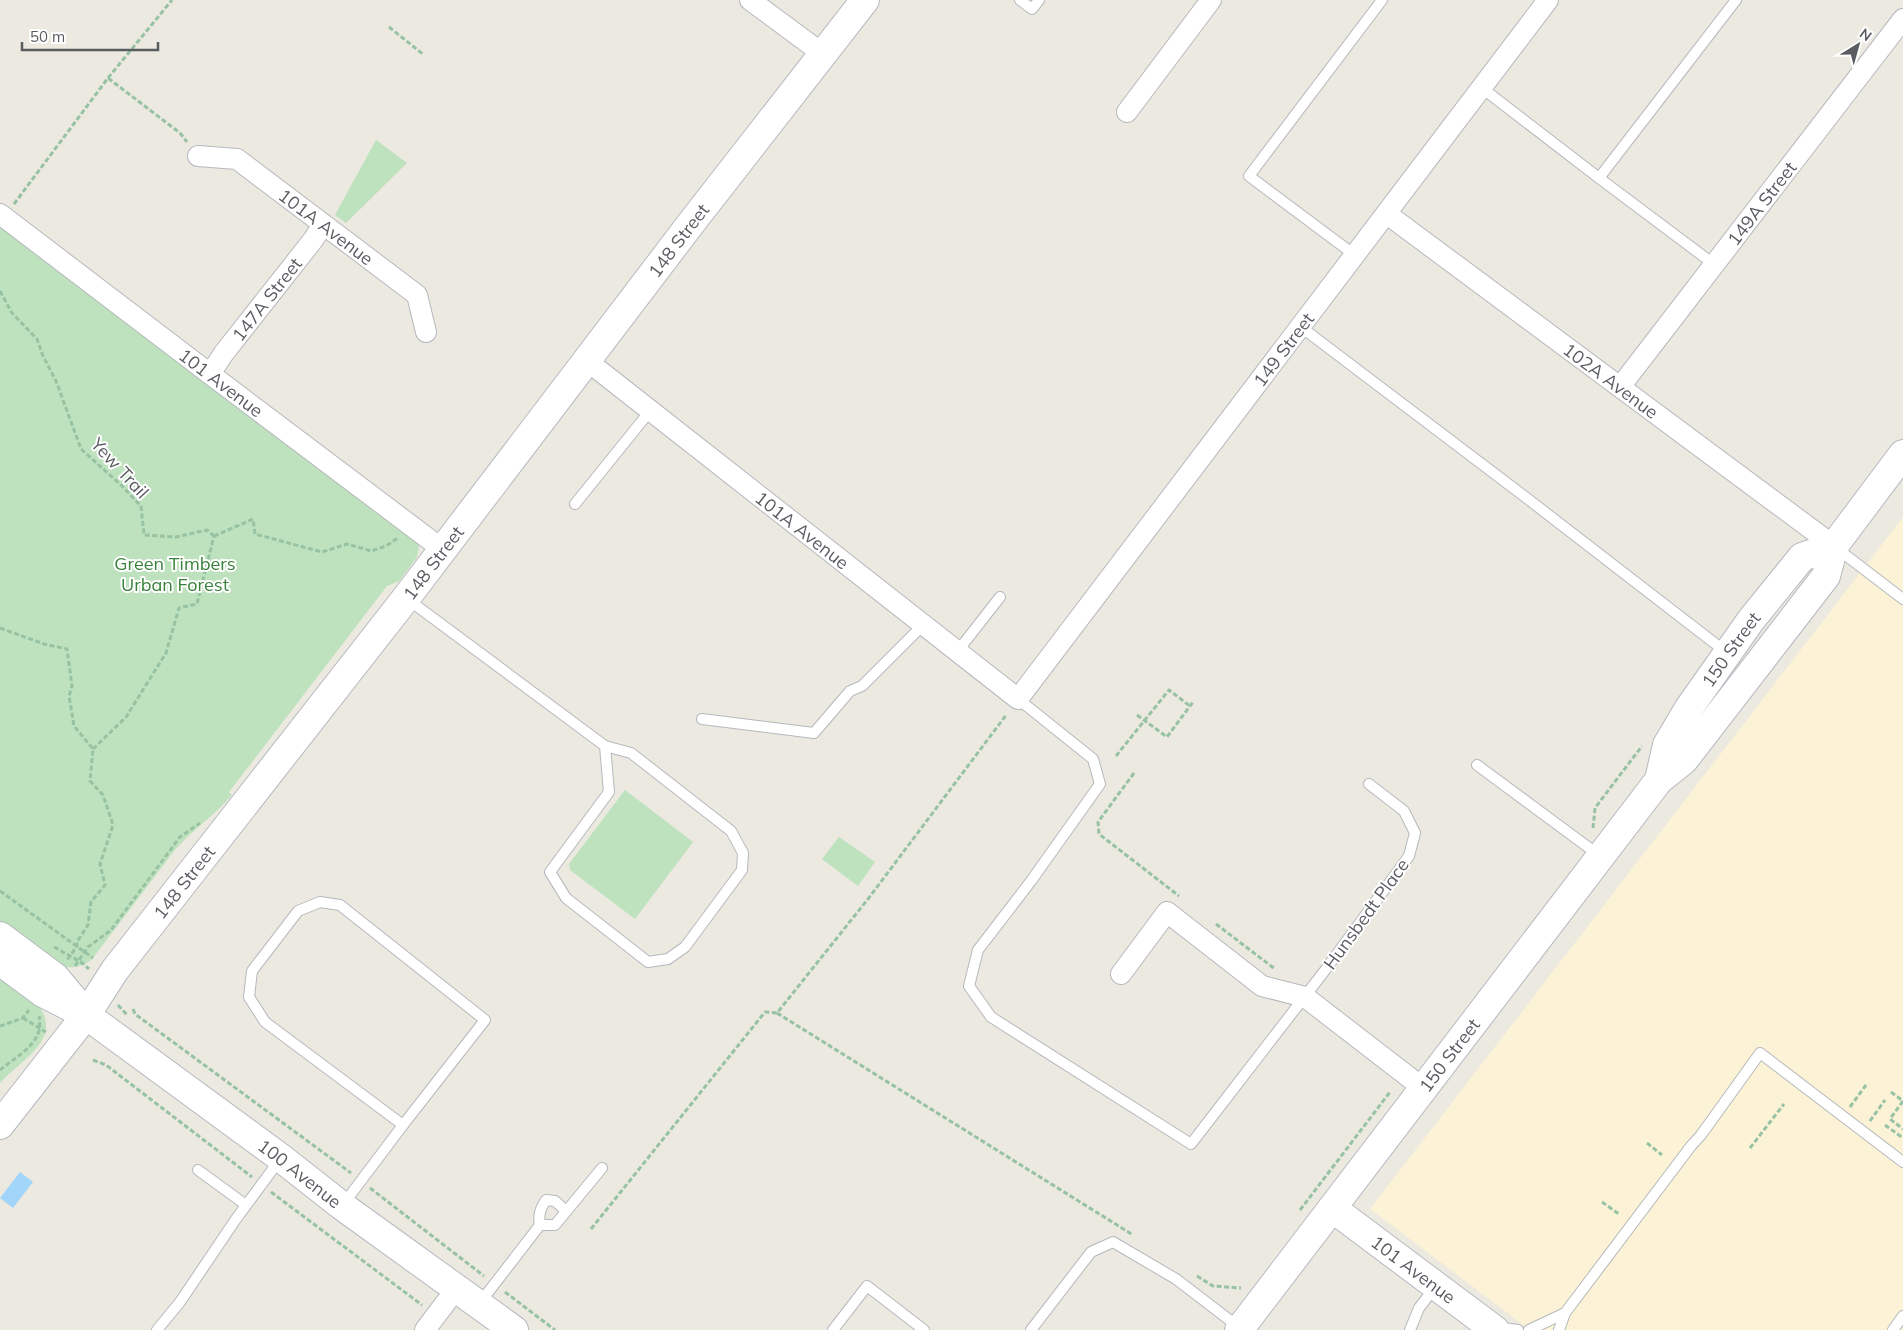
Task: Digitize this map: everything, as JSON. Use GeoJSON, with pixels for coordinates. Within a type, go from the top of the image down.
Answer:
{"type":"FeatureCollection","features":[{"type":"Feature","properties":{"kind":"main road","name":"148 Street"},"geometry":{"type":"LineString","coordinates":[[0,1125],[86,1015],[112,974],[406,598],[586,360],[865,0]]}},
{"type":"Feature","properties":{"kind":"main road","name":"150 Street"},"geometry":{"type":"LineString","coordinates":[[1240,1329],[1423,1088],[1592,850],[1659,780],[1684,760],[1826,576],[1834,546],[1903,454]]}},
{"type":"Feature","properties":{"kind":"main road","name":"150 Street"},"geometry":{"type":"LineString","coordinates":[[1659,780],[1668,745],[1689,708],[1726,653],[1802,557],[1834,546]]}},
{"type":"Feature","properties":{"kind":"main road","name":"100 Avenue"},"geometry":{"type":"LineString","coordinates":[[0,936],[55,976],[86,1015]]}},
{"type":"Feature","properties":{"kind":"main road","name":"100 Avenue"},"geometry":{"type":"LineString","coordinates":[[0,961],[43,993],[86,1015],[281,1158],[342,1206],[456,1290],[487,1295],[514,1330]]}},
{"type":"Feature","properties":{"kind":"main road","name":"101 Avenue"},"geometry":{"type":"LineString","coordinates":[[1332,1208],[1493,1328]]}},
{"type":"Feature","properties":{"kind":"street"},"geometry":{"type":"LineString","coordinates":[[750,0],[823,54]]}},
{"type":"Feature","properties":{"kind":"street"},"geometry":{"type":"LineString","coordinates":[[1127,112],[1211,0]]}},
{"type":"Feature","properties":{"kind":"street","name":"149 Street"},"geometry":{"type":"LineString","coordinates":[[1014,704],[1356,256],[1548,0]]}},
{"type":"Feature","properties":{"kind":"street","name":"149A Street"},"geometry":{"type":"LineString","coordinates":[[1620,387],[1903,19]]}},
{"type":"Feature","properties":{"kind":"street","name":"101A Avenue"},"geometry":{"type":"LineString","coordinates":[[198,156],[237,159],[417,295],[426,332]]}},
{"type":"Feature","properties":{"kind":"street","name":"102A Avenue"},"geometry":{"type":"LineString","coordinates":[[1387,214],[1834,546]]}},
{"type":"Feature","properties":{"kind":"street","name":"101 Avenue"},"geometry":{"type":"LineString","coordinates":[[2,215],[442,549]]}},
{"type":"Feature","properties":{"kind":"street","name":"147A Street"},"geometry":{"type":"LineString","coordinates":[[210,374],[224,353],[323,225]]}},
{"type":"Feature","properties":{"kind":"street","name":"101A Avenue"},"geometry":{"type":"LineString","coordinates":[[586,360],[958,652],[1014,704]]}},
{"type":"Feature","properties":{"kind":"street"},"geometry":{"type":"LineString","coordinates":[[1121,974],[1167,912],[1262,986],[1305,997],[1423,1088]]}},
{"type":"Feature","properties":{"kind":"street"},"geometry":{"type":"LineString","coordinates":[[426,1330],[456,1290]]}},
{"type":"Feature","properties":{"kind":"lane"},"geometry":{"type":"LineString","coordinates":[[1020,0],[1032,9],[1039,0]]}},
{"type":"Feature","properties":{"kind":"lane"},"geometry":{"type":"LineString","coordinates":[[1356,256],[1249,176],[1382,0]]}},
{"type":"Feature","properties":{"kind":"lane"},"geometry":{"type":"LineString","coordinates":[[1599,178],[1736,0]]}},
{"type":"Feature","properties":{"kind":"lane"},"geometry":{"type":"LineString","coordinates":[[1482,88],[1715,265]]}},
{"type":"Feature","properties":{"kind":"lane"},"geometry":{"type":"LineString","coordinates":[[1301,327],[1524,496],[1726,653]]}},
{"type":"Feature","properties":{"kind":"lane"},"geometry":{"type":"LineString","coordinates":[[575,504],[650,411]]}},
{"type":"Feature","properties":{"kind":"lane"},"geometry":{"type":"LineString","coordinates":[[1834,546],[1903,599]]}},
{"type":"Feature","properties":{"kind":"lane"},"geometry":{"type":"LineString","coordinates":[[958,652],[1000,597]]}},
{"type":"Feature","properties":{"kind":"lane"},"geometry":{"type":"LineString","coordinates":[[406,598],[605,746],[631,753],[731,831],[743,853],[742,870],[685,947],[668,960],[648,962],[566,898],[550,872],[609,792],[605,746]]}},
{"type":"Feature","properties":{"kind":"lane"},"geometry":{"type":"LineString","coordinates":[[702,719],[814,732],[850,691],[862,686],[923,626]]}},
{"type":"Feature","properties":{"kind":"lane","name":"Hunsbedt Place"},"geometry":{"type":"LineString","coordinates":[[1014,704],[1093,759],[1100,784],[1031,881],[978,950],[969,986],[990,1017],[1191,1144],[1305,997],[1409,856],[1415,833],[1404,811],[1369,784]]}},
{"type":"Feature","properties":{"kind":"lane"},"geometry":{"type":"LineString","coordinates":[[1477,765],[1592,850]]}},
{"type":"Feature","properties":{"kind":"lane"},"geometry":{"type":"LineString","coordinates":[[342,1206],[485,1020],[340,904],[320,902],[298,912],[252,971],[249,997],[265,1022],[403,1125]]}},
{"type":"Feature","properties":{"kind":"lane"},"geometry":{"type":"LineString","coordinates":[[1559,1330],[1565,1313],[1701,1135],[1760,1053],[1903,1162]]}},
{"type":"Feature","properties":{"kind":"lane"},"geometry":{"type":"LineString","coordinates":[[157,1330],[180,1302],[246,1205],[281,1158]]}},
{"type":"Feature","properties":{"kind":"lane"},"geometry":{"type":"LineString","coordinates":[[540,1225],[555,1225],[602,1168]]}},
{"type":"Feature","properties":{"kind":"lane"},"geometry":{"type":"LineString","coordinates":[[198,1170],[246,1205]]}},
{"type":"Feature","properties":{"kind":"lane"},"geometry":{"type":"LineString","coordinates":[[540,1225],[538,1217],[540,1208],[546,1200],[555,1202],[566,1211]]}},
{"type":"Feature","properties":{"kind":"lane"},"geometry":{"type":"LineString","coordinates":[[487,1295],[540,1225]]}},
{"type":"Feature","properties":{"kind":"lane"},"geometry":{"type":"LineString","coordinates":[[1031,1330],[1091,1252],[1113,1242],[1176,1279],[1240,1329]]}},
{"type":"Feature","properties":{"kind":"lane"},"geometry":{"type":"LineString","coordinates":[[834,1330],[867,1286],[924,1330]]}},
{"type":"Feature","properties":{"kind":"lane"},"geometry":{"type":"LineString","coordinates":[[1410,1330],[1419,1308],[1436,1286]]}},
{"type":"Feature","properties":{"kind":"lane"},"geometry":{"type":"LineString","coordinates":[[1529,1330],[1565,1313]]}},
{"type":"Feature","properties":{"kind":"lane"},"geometry":{"type":"LineString","coordinates":[[1892,1330],[1903,1316]]}},
{"type":"Feature","properties":{"kind":"lane"},"geometry":{"type":"LineString","coordinates":[[1493,1328],[1518,1330]]}},
{"type":"Feature","properties":{"kind":"path"},"geometry":{"type":"LineString","coordinates":[[2,215],[108,78],[172,0]]}},
{"type":"Feature","properties":{"kind":"path"},"geometry":{"type":"LineString","coordinates":[[389,27],[424,55]]}},
{"type":"Feature","properties":{"kind":"path"},"geometry":{"type":"LineString","coordinates":[[108,78],[180,133],[198,156]]}},
{"type":"Feature","properties":{"kind":"path","name":"Yew Trail"},"geometry":{"type":"LineString","coordinates":[[0,291],[12,314],[37,339],[43,356],[56,381],[81,449],[141,506],[144,535],[176,537],[207,530],[214,536]]}},
{"type":"Feature","properties":{"kind":"path"},"geometry":{"type":"LineString","coordinates":[[62,967],[77,946],[77,942],[88,924],[91,902],[105,885],[100,864],[113,825],[103,795],[90,781],[93,749],[126,717],[166,653],[179,608],[197,604],[214,536],[253,518],[255,534],[322,552],[347,544],[371,551],[386,546],[414,528]]}},
{"type":"Feature","properties":{"kind":"path"},"geometry":{"type":"LineString","coordinates":[[0,628],[67,650],[72,686],[69,696],[74,726],[93,749]]}},
{"type":"Feature","properties":{"kind":"path"},"geometry":{"type":"LineString","coordinates":[[1116,756],[1168,690],[1190,706]]}},
{"type":"Feature","properties":{"kind":"path"},"geometry":{"type":"LineString","coordinates":[[1137,715],[1167,737],[1193,702]]}},
{"type":"Feature","properties":{"kind":"path"},"geometry":{"type":"LineString","coordinates":[[777,1013],[868,899],[1014,704]]}},
{"type":"Feature","properties":{"kind":"path"},"geometry":{"type":"LineString","coordinates":[[1592,850],[1595,808],[1647,740]]}},
{"type":"Feature","properties":{"kind":"path"},"geometry":{"type":"LineString","coordinates":[[1134,773],[1098,822],[1099,834],[1184,899]]}},
{"type":"Feature","properties":{"kind":"path"},"geometry":{"type":"LineString","coordinates":[[74,968],[84,952],[111,930],[180,837],[201,822]]}},
{"type":"Feature","properties":{"kind":"path"},"geometry":{"type":"LineString","coordinates":[[0,892],[92,958]]}},
{"type":"Feature","properties":{"kind":"path"},"geometry":{"type":"LineString","coordinates":[[1215,923],[1277,970]]}},
{"type":"Feature","properties":{"kind":"path"},"geometry":{"type":"LineString","coordinates":[[133,1008],[135,1014],[347,1170]]}},
{"type":"Feature","properties":{"kind":"path"},"geometry":{"type":"LineString","coordinates":[[591,1229],[765,1012],[777,1013],[1138,1238]]}},
{"type":"Feature","properties":{"kind":"path"},"geometry":{"type":"LineString","coordinates":[[0,1026],[23,1018],[46,1032]]}},
{"type":"Feature","properties":{"kind":"path"},"geometry":{"type":"LineString","coordinates":[[0,1070],[31,1045],[40,1029],[38,1019]]}},
{"type":"Feature","properties":{"kind":"path"},"geometry":{"type":"LineString","coordinates":[[1850,1107],[1866,1085]]}},
{"type":"Feature","properties":{"kind":"path"},"geometry":{"type":"LineString","coordinates":[[1891,1092],[1903,1101],[1890,1119],[1903,1129]]}},
{"type":"Feature","properties":{"kind":"path"},"geometry":{"type":"LineString","coordinates":[[1869,1122],[1885,1100]]}},
{"type":"Feature","properties":{"kind":"path"},"geometry":{"type":"LineString","coordinates":[[1750,1148],[1784,1104]]}},
{"type":"Feature","properties":{"kind":"path"},"geometry":{"type":"LineString","coordinates":[[1885,1125],[1903,1138]]}},
{"type":"Feature","properties":{"kind":"path"},"geometry":{"type":"LineString","coordinates":[[1647,1144],[1662,1155]]}},
{"type":"Feature","properties":{"kind":"path"},"geometry":{"type":"LineString","coordinates":[[370,1188],[487,1295],[555,1330]]}},
{"type":"Feature","properties":{"kind":"path"},"geometry":{"type":"LineString","coordinates":[[1602,1202],[1619,1214]]}},
{"type":"Feature","properties":{"kind":"path"},"geometry":{"type":"LineString","coordinates":[[1196,1275],[1213,1286],[1241,1288]]}},
{"type":"Feature","properties":{"kind":"shaded area"},"geometry":{"type":"Polygon","coordinates":[[[1903,517],[1903,1330],[1530,1330],[1370,1209],[1903,517]]]}},
{"type":"Feature","properties":{"kind":"green space"},"geometry":{"type":"Polygon","coordinates":[[[376,140],[407,163],[346,223],[335,215],[376,140]]]}},
{"type":"Feature","properties":{"kind":"green space","name":"Green Timbers Urban Forest"},"geometry":{"type":"Polygon","coordinates":[[[0,219],[415,537],[419,546],[417,557],[399,581],[387,586],[229,792],[232,795],[174,851],[93,958],[75,967],[62,967],[0,923],[0,219]]]}},
{"type":"Feature","properties":{"kind":"green space"},"geometry":{"type":"Polygon","coordinates":[[[625,790],[693,842],[635,919],[570,870],[569,864],[625,790]]]}},
{"type":"Feature","properties":{"kind":"green space"},"geometry":{"type":"Polygon","coordinates":[[[839,837],[875,862],[858,886],[822,859],[839,837]]]}},
{"type":"Feature","properties":{"kind":"green space"},"geometry":{"type":"Polygon","coordinates":[[[0,977],[39,1006],[45,1018],[46,1030],[36,1049],[0,1083],[0,977]]]}},
{"type":"Feature","properties":{"kind":"water"},"geometry":{"type":"Polygon","coordinates":[[[20,1172],[33,1182],[13,1208],[0,1198],[20,1172]]]}}]}
